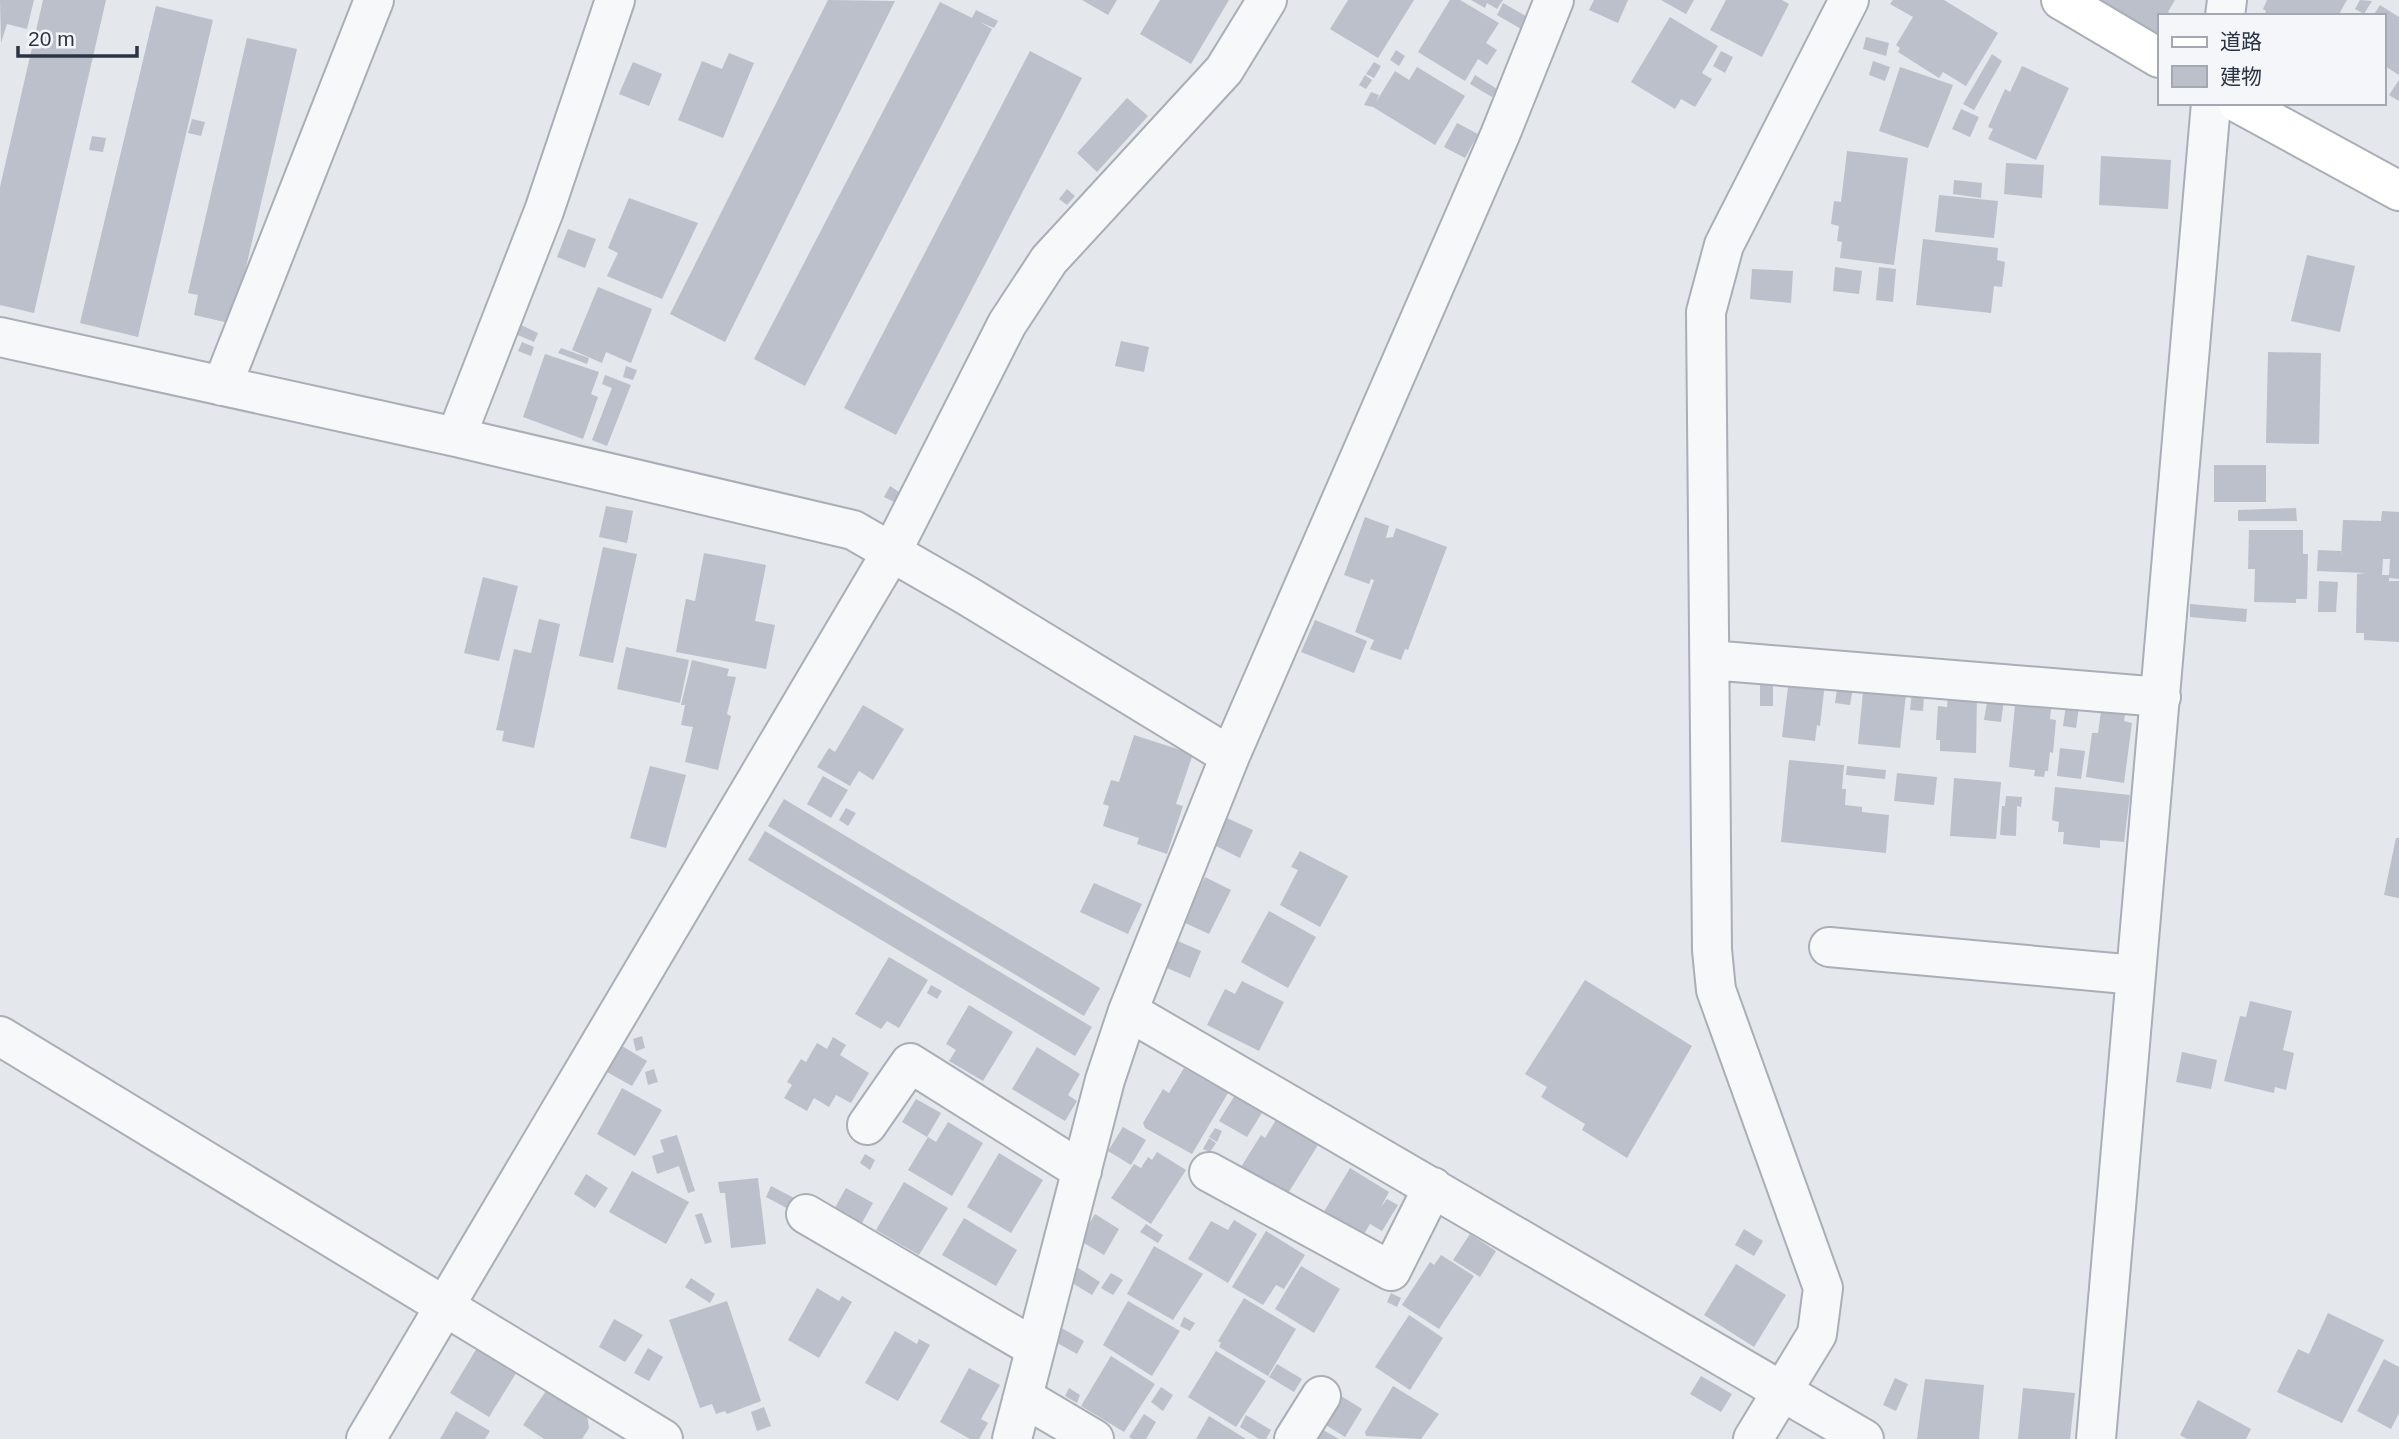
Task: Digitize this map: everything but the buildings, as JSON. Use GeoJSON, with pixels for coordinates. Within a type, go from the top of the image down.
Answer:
{"type":"FeatureCollection","features":[{"type":"Feature","properties":{"kind":"street"},"geometry":{"type":"LineString","coordinates":[[222,386],[373,0]]}},
{"type":"Feature","properties":{"kind":"street"},"geometry":{"type":"LineString","coordinates":[[456,437],[544,211],[615,0]]}},
{"type":"Feature","properties":{"kind":"street"},"geometry":{"type":"LineString","coordinates":[[366,1439],[891,552],[1007,324],[1049,260],[1224,69],[1267,0]]}},
{"type":"Feature","properties":{"kind":"street"},"geometry":{"type":"LineString","coordinates":[[1012,1439],[1105,1080],[1128,1011],[1230,756],[1500,135],[1554,0]]}},
{"type":"Feature","properties":{"kind":"street"},"geometry":{"type":"LineString","coordinates":[[1753,1439],[1817,1334],[1823,1288],[1716,990],[1712,950],[1706,312],[1724,245],[1849,0]]}},
{"type":"Feature","properties":{"kind":"street"},"geometry":{"type":"LineString","coordinates":[[2061,0],[2158,57]]}},
{"type":"Feature","properties":{"kind":"street"},"geometry":{"type":"LineString","coordinates":[[2096,1439],[2211,105]]}},
{"type":"Feature","properties":{"kind":"street"},"geometry":{"type":"LineString","coordinates":[[2242,105],[2399,191]]}},
{"type":"Feature","properties":{"kind":"street"},"geometry":{"type":"LineString","coordinates":[[0,337],[456,437],[853,530],[966,594],[1230,756]]}},
{"type":"Feature","properties":{"kind":"street"},"geometry":{"type":"LineString","coordinates":[[1710,660],[2161,697]]}},
{"type":"Feature","properties":{"kind":"street"},"geometry":{"type":"LineString","coordinates":[[1829,947],[2136,975]]}},
{"type":"Feature","properties":{"kind":"street"},"geometry":{"type":"LineString","coordinates":[[1128,1011],[1864,1439]]}},
{"type":"Feature","properties":{"kind":"street"},"geometry":{"type":"LineString","coordinates":[[0,1036],[446,1306],[645,1434]]}},
{"type":"Feature","properties":{"kind":"street"},"geometry":{"type":"LineString","coordinates":[[867,1125],[909,1063],[1082,1171]]}},
{"type":"Feature","properties":{"kind":"street"},"geometry":{"type":"LineString","coordinates":[[1209,1172],[1391,1271],[1433,1187]]}},
{"type":"Feature","properties":{"kind":"street"},"geometry":{"type":"LineString","coordinates":[[806,1214],[1035,1348]]}},
{"type":"Feature","properties":{"kind":"street"},"geometry":{"type":"LineString","coordinates":[[1294,1439],[1321,1396]]}},
{"type":"Feature","properties":{"kind":"street"},"geometry":{"type":"LineString","coordinates":[[1023,1397],[1094,1439]]}}]}
